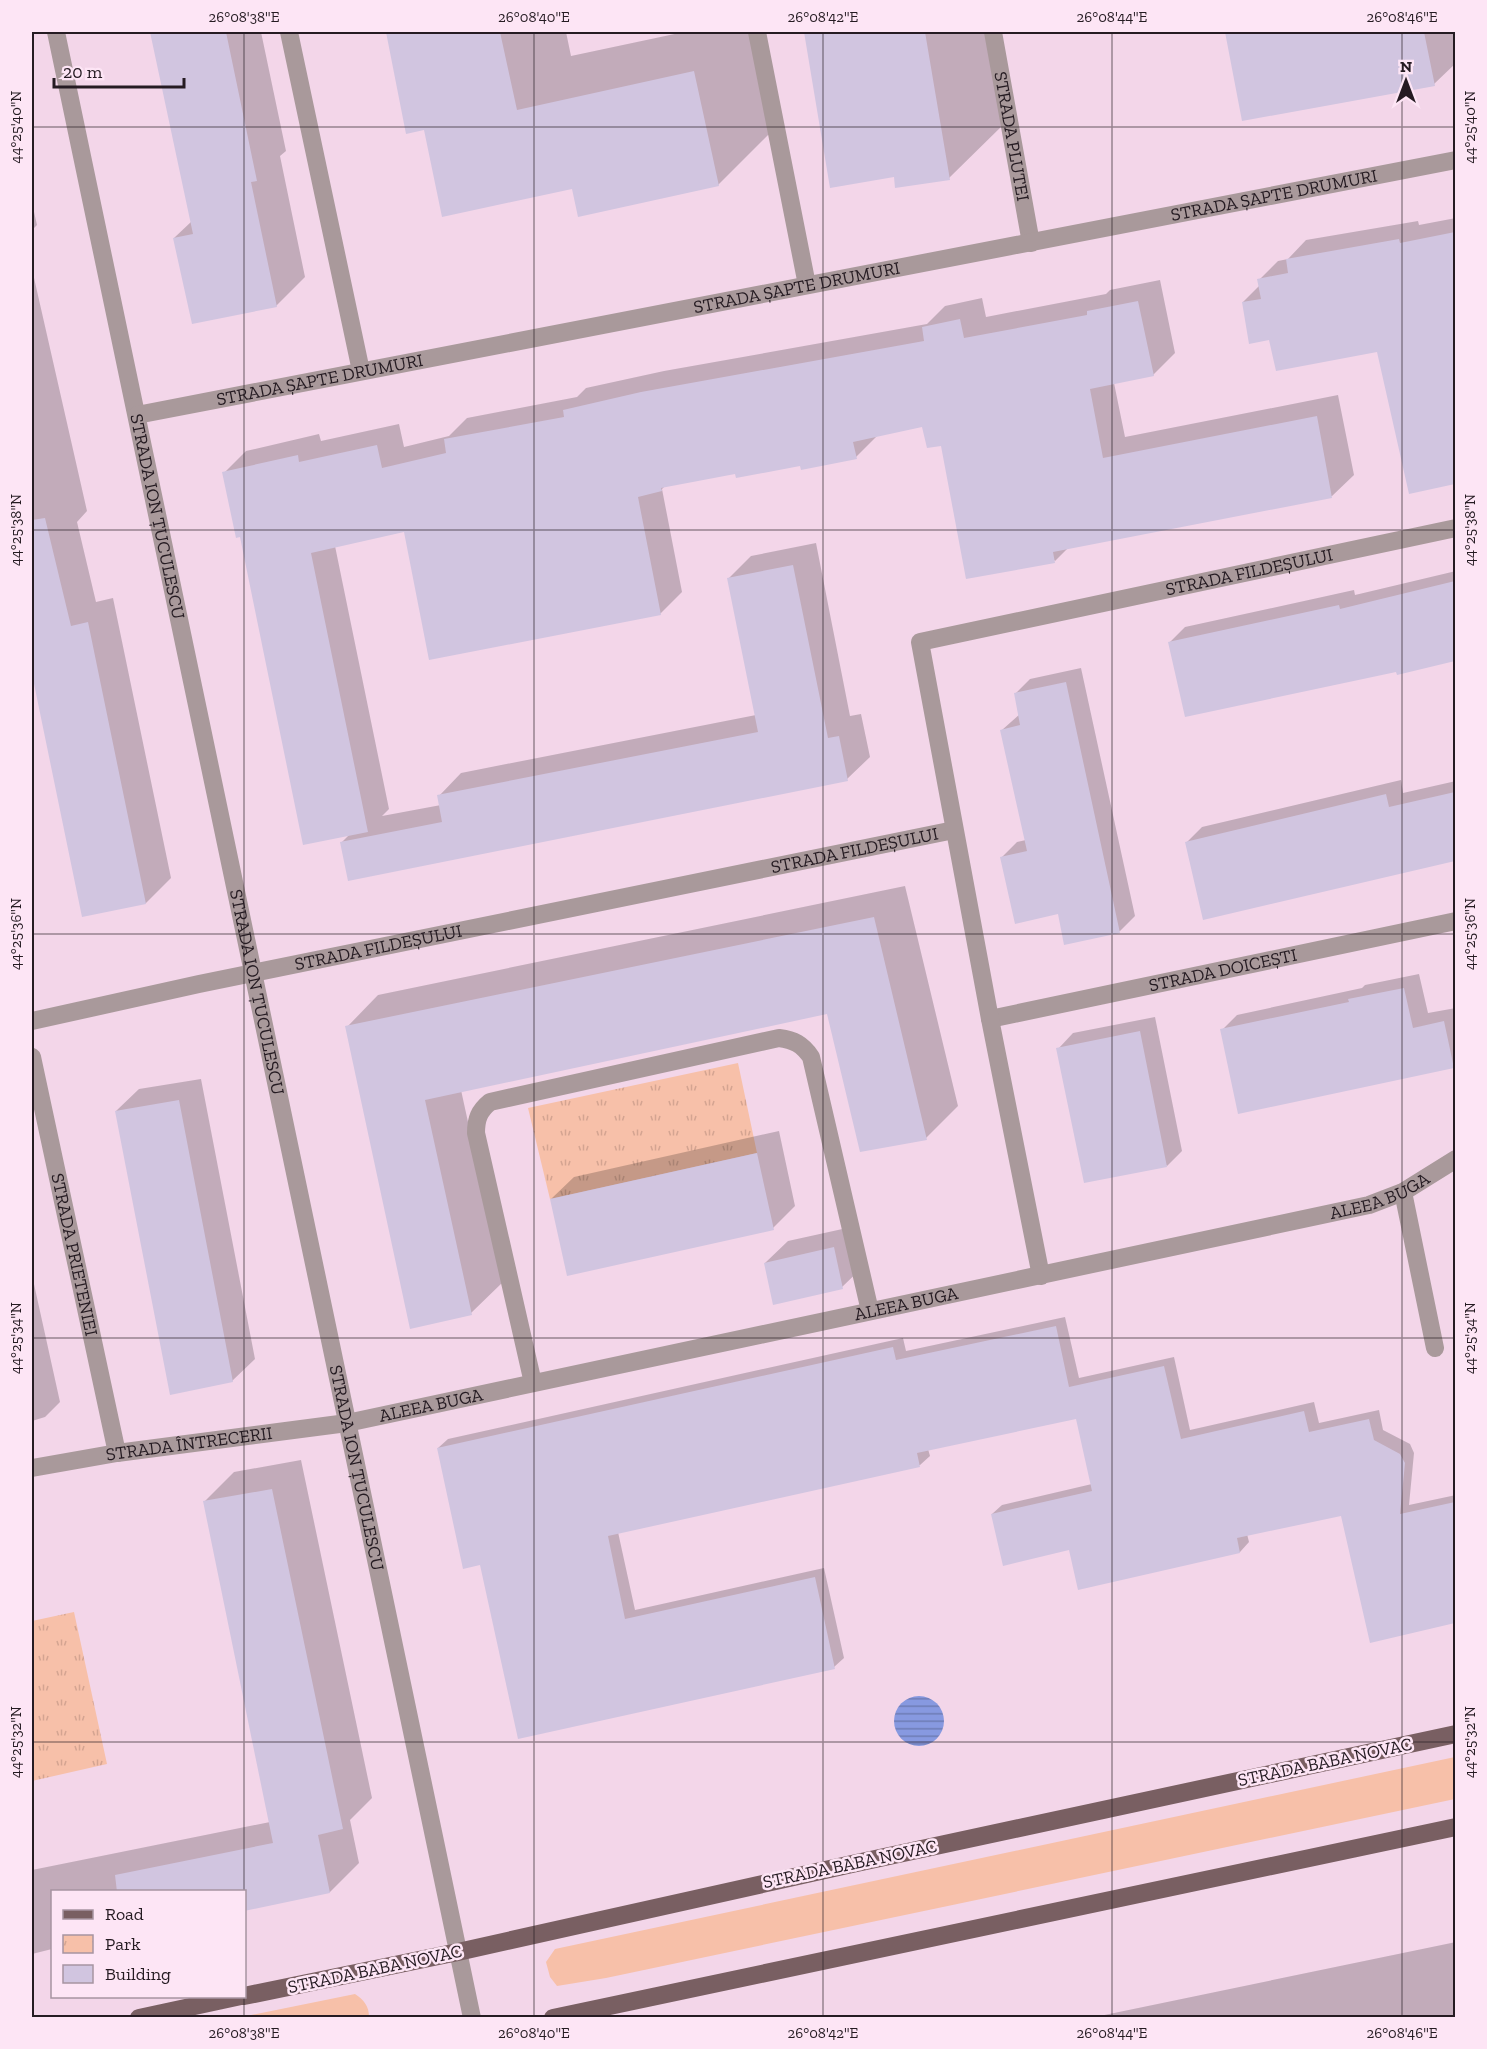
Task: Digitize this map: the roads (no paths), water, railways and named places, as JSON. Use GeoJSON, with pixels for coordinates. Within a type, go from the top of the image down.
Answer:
{"type":"FeatureCollection","features":[{"type":"Feature","properties":{"kind":"main road","name":"STRADA BABA NOVAC"},"geometry":{"type":"LineString","coordinates":[[246,1995],[458,1952],[864,1861],[1455,1734]]}},
{"type":"Feature","properties":{"kind":"main road"},"geometry":{"type":"LineString","coordinates":[[553,2018],[1455,1827]]}},
{"type":"Feature","properties":{"kind":"main road","name":"STRADA BABA NOVAC"},"geometry":{"type":"LineString","coordinates":[[139,2018],[234,1998]]}},
{"type":"Feature","properties":{"kind":"street","name":"STRADA ION ȚUCULESCU"},"geometry":{"type":"LineString","coordinates":[[56,32],[472,2018]]}},
{"type":"Feature","properties":{"kind":"street"},"geometry":{"type":"LineString","coordinates":[[289,32],[361,371]]}},
{"type":"Feature","properties":{"kind":"street"},"geometry":{"type":"LineString","coordinates":[[757,32],[807,285]]}},
{"type":"Feature","properties":{"kind":"street","name":"STRADA PLUTEI"},"geometry":{"type":"LineString","coordinates":[[993,32],[1031,243]]}},
{"type":"Feature","properties":{"kind":"street","name":"STRADA ȘAPTE DRUMURI"},"geometry":{"type":"LineString","coordinates":[[137,415],[1455,159]]}},
{"type":"Feature","properties":{"kind":"street","name":"STRADA FILDEȘULUI"},"geometry":{"type":"LineString","coordinates":[[32,1021],[253,973],[954,830],[921,642],[1455,528]]}},
{"type":"Feature","properties":{"kind":"street"},"geometry":{"type":"LineString","coordinates":[[954,830],[1041,1276]]}},
{"type":"Feature","properties":{"kind":"street","name":"STRADA DOICEȘTI"},"geometry":{"type":"LineString","coordinates":[[990,1019],[1455,921]]}},
{"type":"Feature","properties":{"kind":"street"},"geometry":{"type":"LineString","coordinates":[[533,1383],[476,1133],[476,1121],[481,1109],[490,1102],[779,1038],[793,1040],[811,1057],[870,1311]]}},
{"type":"Feature","properties":{"kind":"street","name":"STRADA PRIETENIEI"},"geometry":{"type":"LineString","coordinates":[[32,1057],[117,1453]]}},
{"type":"Feature","properties":{"kind":"street","name":"ALEEA BUGA"},"geometry":{"type":"LineString","coordinates":[[346,1423],[1370,1205],[1403,1192],[1455,1159]]}},
{"type":"Feature","properties":{"kind":"street"},"geometry":{"type":"LineString","coordinates":[[1403,1192],[1435,1348]]}},
{"type":"Feature","properties":{"kind":"street","name":"STRADA ÎNTRECERII"},"geometry":{"type":"LineString","coordinates":[[32,1468],[117,1453],[346,1423]]}},
{"type":"Feature","properties":{"kind":"water"},"geometry":{"type":"Polygon","coordinates":[[[914,1696],[924,1696],[937,1703],[944,1716],[944,1726],[937,1739],[924,1746],[914,1746],[905,1742],[898,1735],[894,1726],[894,1716],[898,1707],[905,1700],[914,1696]]]}}]}
